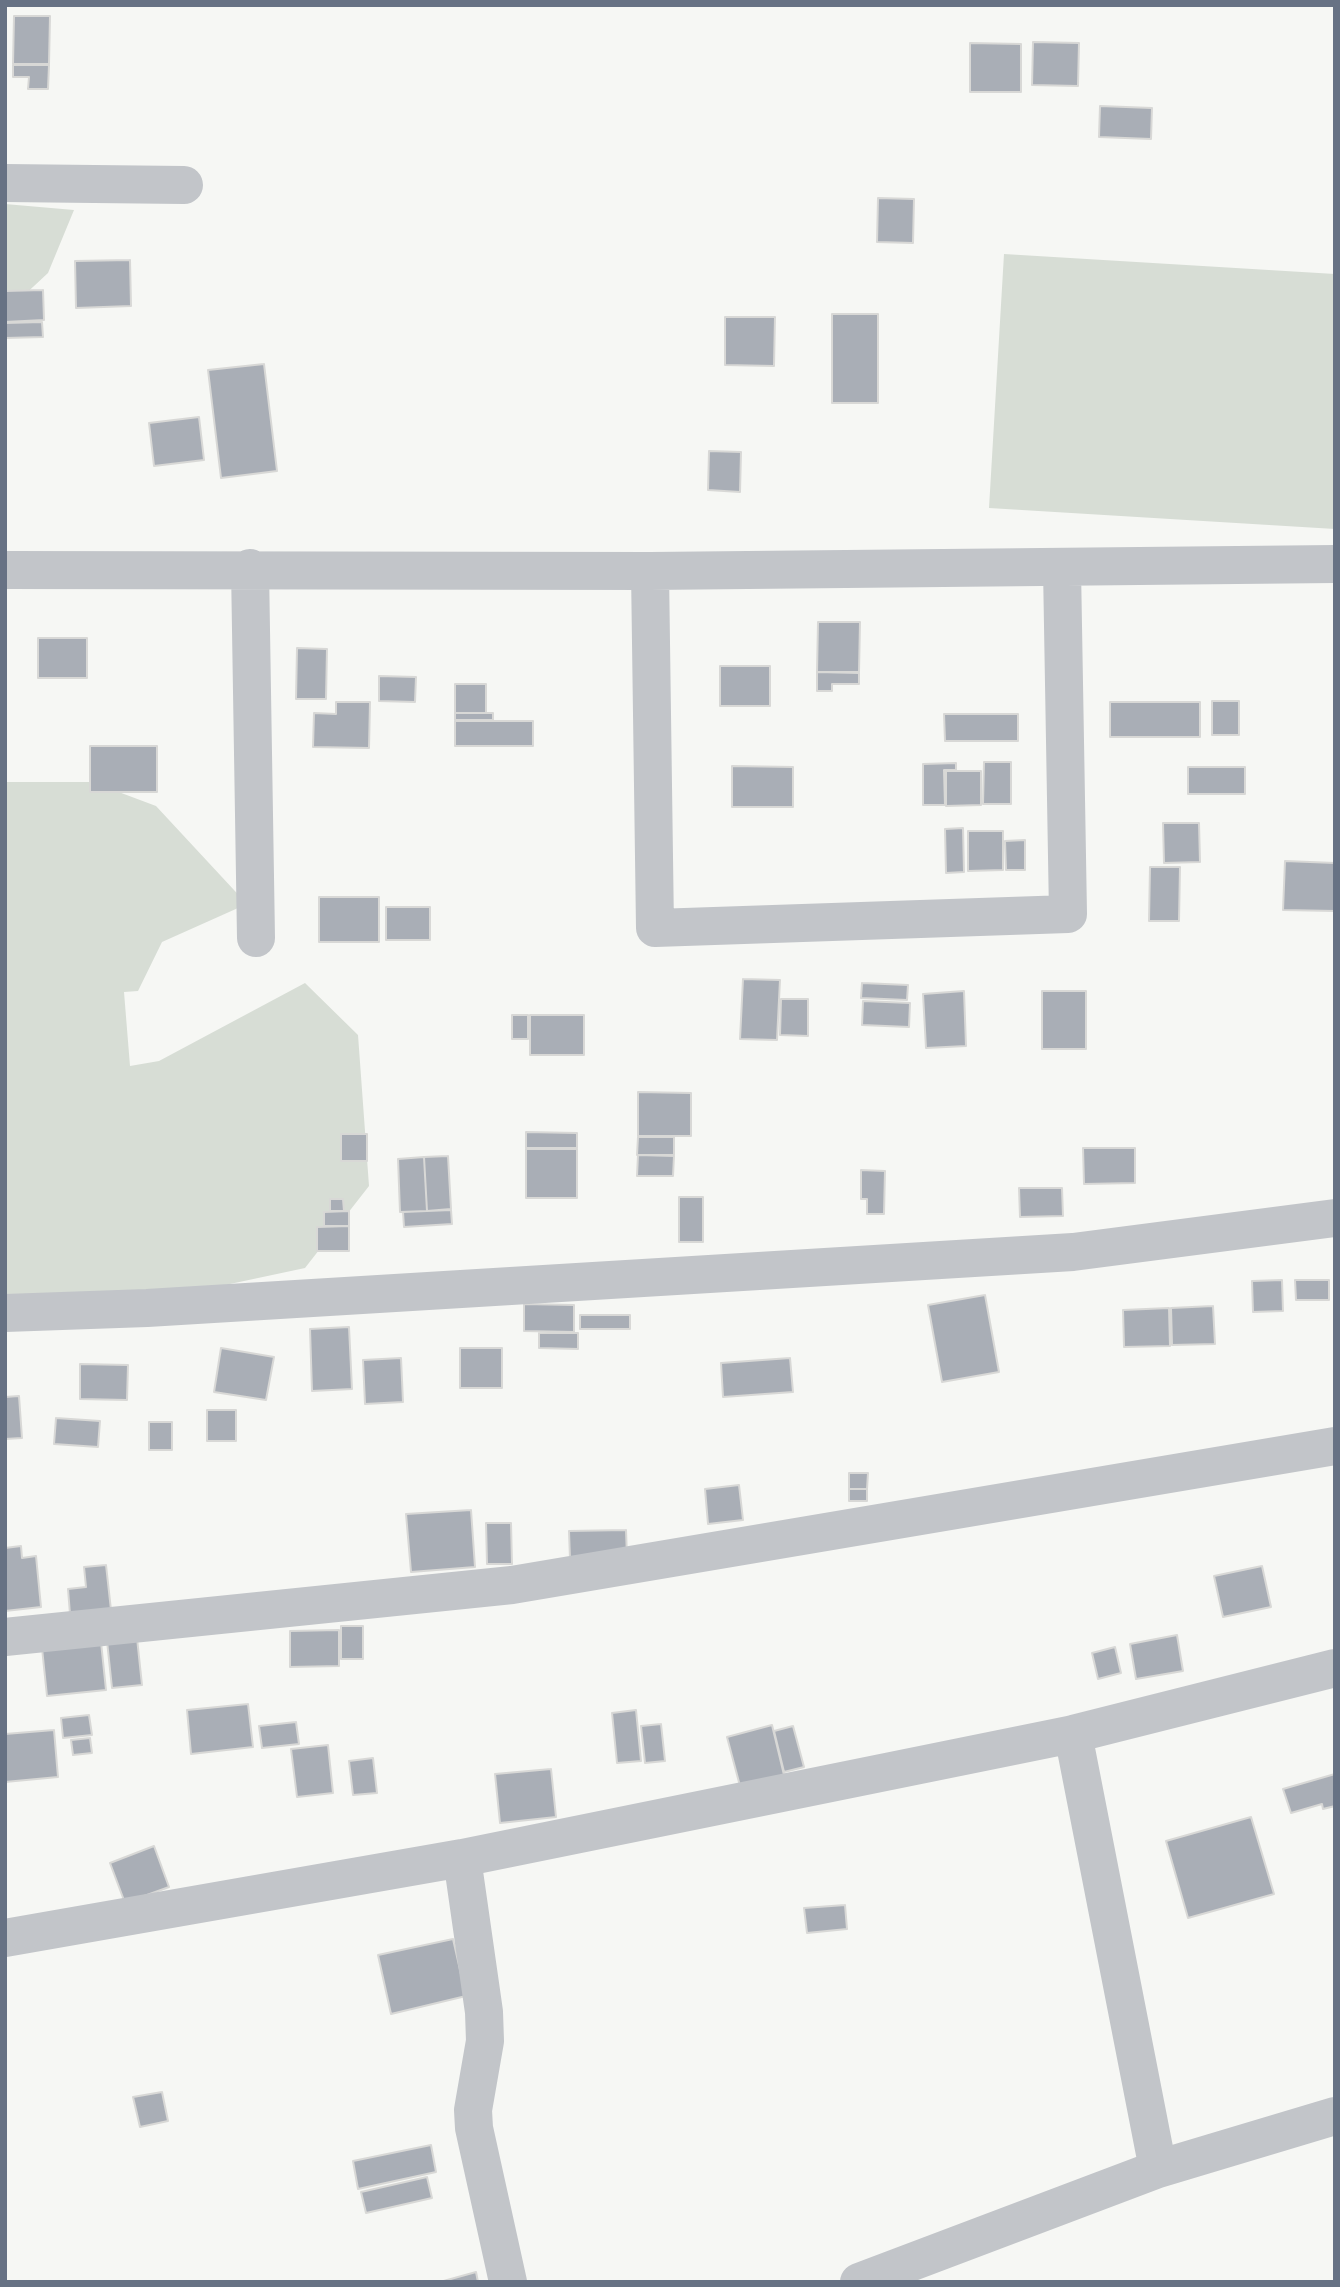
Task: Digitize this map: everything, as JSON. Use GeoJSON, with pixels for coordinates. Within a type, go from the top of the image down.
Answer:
{"type":"FeatureCollection","features":[{"type":"Feature","properties":{"kind":"street"},"geometry":{"type":"LineString","coordinates":[[5,183],[184,185]]}},
{"type":"Feature","properties":{"kind":"street"},"geometry":{"type":"LineString","coordinates":[[5,569],[650,571],[1335,565]]}},
{"type":"Feature","properties":{"kind":"street"},"geometry":{"type":"LineString","coordinates":[[250,568],[256,938]]}},
{"type":"Feature","properties":{"kind":"street"},"geometry":{"type":"LineString","coordinates":[[650,571],[655,928],[1068,914],[1062,568]]}},
{"type":"Feature","properties":{"kind":"street"},"geometry":{"type":"LineString","coordinates":[[5,1313],[147,1308],[1073,1252],[1335,1218]]}},
{"type":"Feature","properties":{"kind":"street"},"geometry":{"type":"LineString","coordinates":[[5,1637],[512,1585],[1335,1446]]}},
{"type":"Feature","properties":{"kind":"street"},"geometry":{"type":"LineString","coordinates":[[5,1938],[462,1858],[1073,1734],[1335,1668]]}},
{"type":"Feature","properties":{"kind":"street"},"geometry":{"type":"LineString","coordinates":[[1073,1734],[1158,2169]]}},
{"type":"Feature","properties":{"kind":"street"},"geometry":{"type":"LineString","coordinates":[[462,1858],[484,2012],[485,2040],[473,2110],[474,2128],[508,2282]]}},
{"type":"Feature","properties":{"kind":"street"},"geometry":{"type":"LineString","coordinates":[[859,2282],[1158,2169],[1335,2116]]}},
{"type":"Feature","properties":{"kind":"shaded area"},"geometry":{"type":"Polygon","coordinates":[[[5,204],[74,210],[48,273],[5,313],[5,204]]]}},
{"type":"Feature","properties":{"kind":"shaded area"},"geometry":{"type":"Polygon","coordinates":[[[1004,254],[1335,274],[1335,529],[989,508],[1004,254]]]}},
{"type":"Feature","properties":{"kind":"shaded area"},"geometry":{"type":"Polygon","coordinates":[[[5,782],[92,782],[156,806],[247,904],[162,942],[138,991],[124,992],[130,1066],[159,1061],[305,983],[358,1035],[369,1186],[305,1268],[183,1294],[5,1294],[5,782]]]}},
{"type":"Feature","properties":{"kind":"building"},"geometry":{"type":"Polygon","coordinates":[[[14,16],[50,16],[49,64],[13,64],[14,16]]]}},
{"type":"Feature","properties":{"kind":"building"},"geometry":{"type":"Polygon","coordinates":[[[1033,42],[1079,43],[1078,86],[1032,85],[1033,42]]]}},
{"type":"Feature","properties":{"kind":"building"},"geometry":{"type":"Polygon","coordinates":[[[970,43],[1021,44],[1021,92],[970,92],[970,43]]]}},
{"type":"Feature","properties":{"kind":"building"},"geometry":{"type":"Polygon","coordinates":[[[13,65],[49,65],[48,89],[28,89],[29,77],[13,77],[13,65]]]}},
{"type":"Feature","properties":{"kind":"building"},"geometry":{"type":"Polygon","coordinates":[[[1100,106],[1152,108],[1151,139],[1099,137],[1100,106]]]}},
{"type":"Feature","properties":{"kind":"building"},"geometry":{"type":"Polygon","coordinates":[[[878,198],[914,199],[913,243],[877,242],[878,198]]]}},
{"type":"Feature","properties":{"kind":"building"},"geometry":{"type":"Polygon","coordinates":[[[130,260],[131,306],[76,308],[75,261],[130,260]]]}},
{"type":"Feature","properties":{"kind":"building"},"geometry":{"type":"Polygon","coordinates":[[[43,290],[44,320],[5,322],[5,291],[43,290]]]}},
{"type":"Feature","properties":{"kind":"building"},"geometry":{"type":"Polygon","coordinates":[[[832,314],[878,314],[878,403],[832,403],[832,314]]]}},
{"type":"Feature","properties":{"kind":"building"},"geometry":{"type":"Polygon","coordinates":[[[725,317],[775,317],[774,366],[725,365],[725,317]]]}},
{"type":"Feature","properties":{"kind":"building"},"geometry":{"type":"Polygon","coordinates":[[[42,322],[43,337],[5,338],[5,323],[42,322]]]}},
{"type":"Feature","properties":{"kind":"building"},"geometry":{"type":"Polygon","coordinates":[[[264,364],[277,471],[221,478],[208,370],[264,364]]]}},
{"type":"Feature","properties":{"kind":"building"},"geometry":{"type":"Polygon","coordinates":[[[199,417],[204,460],[154,466],[149,423],[199,417]]]}},
{"type":"Feature","properties":{"kind":"building"},"geometry":{"type":"Polygon","coordinates":[[[709,451],[741,452],[740,492],[708,490],[709,451]]]}},
{"type":"Feature","properties":{"kind":"building"},"geometry":{"type":"Polygon","coordinates":[[[818,622],[860,622],[859,672],[817,672],[818,622]]]}},
{"type":"Feature","properties":{"kind":"building"},"geometry":{"type":"Polygon","coordinates":[[[38,638],[87,638],[87,678],[38,678],[38,638]]]}},
{"type":"Feature","properties":{"kind":"building"},"geometry":{"type":"Polygon","coordinates":[[[297,648],[327,649],[326,699],[296,699],[297,648]]]}},
{"type":"Feature","properties":{"kind":"building"},"geometry":{"type":"Polygon","coordinates":[[[720,666],[770,666],[770,706],[720,706],[720,666]]]}},
{"type":"Feature","properties":{"kind":"building"},"geometry":{"type":"Polygon","coordinates":[[[817,672],[859,673],[859,684],[832,684],[832,691],[817,691],[817,672]]]}},
{"type":"Feature","properties":{"kind":"building"},"geometry":{"type":"Polygon","coordinates":[[[379,676],[416,677],[415,702],[379,701],[379,676]]]}},
{"type":"Feature","properties":{"kind":"building"},"geometry":{"type":"Polygon","coordinates":[[[455,684],[486,684],[486,713],[455,713],[455,684]]]}},
{"type":"Feature","properties":{"kind":"building"},"geometry":{"type":"Polygon","coordinates":[[[1212,701],[1239,701],[1239,735],[1212,735],[1212,701]]]}},
{"type":"Feature","properties":{"kind":"building"},"geometry":{"type":"Polygon","coordinates":[[[336,702],[370,702],[369,748],[313,747],[314,713],[336,714],[336,702]]]}},
{"type":"Feature","properties":{"kind":"building"},"geometry":{"type":"Polygon","coordinates":[[[1110,702],[1200,702],[1200,737],[1110,737],[1110,702]]]}},
{"type":"Feature","properties":{"kind":"building"},"geometry":{"type":"Polygon","coordinates":[[[455,713],[493,713],[493,720],[455,720],[455,713]]]}},
{"type":"Feature","properties":{"kind":"building"},"geometry":{"type":"Polygon","coordinates":[[[944,714],[1018,714],[1018,741],[945,741],[944,714]]]}},
{"type":"Feature","properties":{"kind":"building"},"geometry":{"type":"Polygon","coordinates":[[[455,721],[533,721],[533,746],[455,746],[455,721]]]}},
{"type":"Feature","properties":{"kind":"building"},"geometry":{"type":"Polygon","coordinates":[[[90,746],[157,746],[157,792],[90,792],[90,746]]]}},
{"type":"Feature","properties":{"kind":"building"},"geometry":{"type":"Polygon","coordinates":[[[984,762],[1011,762],[1011,804],[983,804],[984,762]]]}},
{"type":"Feature","properties":{"kind":"building"},"geometry":{"type":"Polygon","coordinates":[[[956,763],[956,770],[944,770],[945,805],[923,805],[923,764],[956,763]]]}},
{"type":"Feature","properties":{"kind":"building"},"geometry":{"type":"Polygon","coordinates":[[[732,766],[793,767],[793,807],[732,807],[732,766]]]}},
{"type":"Feature","properties":{"kind":"building"},"geometry":{"type":"Polygon","coordinates":[[[1188,767],[1245,767],[1245,794],[1188,794],[1188,767]]]}},
{"type":"Feature","properties":{"kind":"building"},"geometry":{"type":"Polygon","coordinates":[[[946,771],[981,771],[981,805],[946,806],[946,771]]]}},
{"type":"Feature","properties":{"kind":"building"},"geometry":{"type":"Polygon","coordinates":[[[1163,823],[1199,823],[1200,862],[1164,863],[1163,823]]]}},
{"type":"Feature","properties":{"kind":"building"},"geometry":{"type":"Polygon","coordinates":[[[963,828],[964,872],[946,873],[945,829],[963,828]]]}},
{"type":"Feature","properties":{"kind":"building"},"geometry":{"type":"Polygon","coordinates":[[[968,831],[1003,831],[1003,870],[968,871],[968,831]]]}},
{"type":"Feature","properties":{"kind":"building"},"geometry":{"type":"Polygon","coordinates":[[[1025,840],[1025,870],[1006,870],[1005,841],[1025,840]]]}},
{"type":"Feature","properties":{"kind":"building"},"geometry":{"type":"Polygon","coordinates":[[[1285,861],[1335,863],[1335,911],[1283,910],[1285,861]]]}},
{"type":"Feature","properties":{"kind":"building"},"geometry":{"type":"Polygon","coordinates":[[[1150,867],[1180,867],[1179,921],[1149,921],[1150,867]]]}},
{"type":"Feature","properties":{"kind":"building"},"geometry":{"type":"Polygon","coordinates":[[[319,897],[379,897],[379,942],[319,942],[319,897]]]}},
{"type":"Feature","properties":{"kind":"building"},"geometry":{"type":"Polygon","coordinates":[[[386,907],[430,907],[430,940],[386,940],[386,907]]]}},
{"type":"Feature","properties":{"kind":"building"},"geometry":{"type":"Polygon","coordinates":[[[743,979],[780,980],[777,1040],[740,1039],[743,979]]]}},
{"type":"Feature","properties":{"kind":"building"},"geometry":{"type":"Polygon","coordinates":[[[862,983],[908,985],[907,1000],[861,998],[862,983]]]}},
{"type":"Feature","properties":{"kind":"building"},"geometry":{"type":"Polygon","coordinates":[[[964,991],[966,1046],[926,1048],[923,994],[964,991]]]}},
{"type":"Feature","properties":{"kind":"building"},"geometry":{"type":"Polygon","coordinates":[[[1042,991],[1086,991],[1086,1049],[1042,1049],[1042,991]]]}},
{"type":"Feature","properties":{"kind":"building"},"geometry":{"type":"Polygon","coordinates":[[[781,999],[808,999],[808,1036],[780,1035],[781,999]]]}},
{"type":"Feature","properties":{"kind":"building"},"geometry":{"type":"Polygon","coordinates":[[[863,1001],[910,1003],[909,1027],[862,1025],[863,1001]]]}},
{"type":"Feature","properties":{"kind":"building"},"geometry":{"type":"Polygon","coordinates":[[[512,1015],[528,1015],[528,1039],[512,1039],[512,1015]]]}},
{"type":"Feature","properties":{"kind":"building"},"geometry":{"type":"Polygon","coordinates":[[[530,1015],[584,1015],[584,1055],[530,1055],[530,1015]]]}},
{"type":"Feature","properties":{"kind":"building"},"geometry":{"type":"Polygon","coordinates":[[[638,1092],[691,1093],[691,1136],[638,1136],[638,1092]]]}},
{"type":"Feature","properties":{"kind":"building"},"geometry":{"type":"Polygon","coordinates":[[[526,1132],[577,1133],[577,1148],[526,1148],[526,1132]]]}},
{"type":"Feature","properties":{"kind":"building"},"geometry":{"type":"Polygon","coordinates":[[[341,1134],[367,1134],[367,1161],[341,1161],[341,1134]]]}},
{"type":"Feature","properties":{"kind":"building"},"geometry":{"type":"Polygon","coordinates":[[[638,1137],[674,1137],[674,1155],[637,1155],[638,1137]]]}},
{"type":"Feature","properties":{"kind":"building"},"geometry":{"type":"Polygon","coordinates":[[[1083,1148],[1135,1148],[1135,1183],[1084,1184],[1083,1148]]]}},
{"type":"Feature","properties":{"kind":"building"},"geometry":{"type":"Polygon","coordinates":[[[526,1149],[577,1149],[577,1198],[526,1198],[526,1149]]]}},
{"type":"Feature","properties":{"kind":"building"},"geometry":{"type":"Polygon","coordinates":[[[638,1155],[674,1156],[673,1176],[637,1176],[638,1155]]]}},
{"type":"Feature","properties":{"kind":"building"},"geometry":{"type":"Polygon","coordinates":[[[448,1156],[451,1209],[427,1211],[424,1157],[448,1156]]]}},
{"type":"Feature","properties":{"kind":"building"},"geometry":{"type":"Polygon","coordinates":[[[424,1157],[427,1211],[400,1212],[398,1159],[424,1157]]]}},
{"type":"Feature","properties":{"kind":"building"},"geometry":{"type":"Polygon","coordinates":[[[861,1170],[885,1171],[884,1214],[867,1214],[867,1199],[861,1199],[861,1170]]]}},
{"type":"Feature","properties":{"kind":"building"},"geometry":{"type":"Polygon","coordinates":[[[1019,1188],[1062,1188],[1063,1216],[1020,1217],[1019,1188]]]}},
{"type":"Feature","properties":{"kind":"building"},"geometry":{"type":"Polygon","coordinates":[[[679,1197],[703,1197],[703,1242],[679,1242],[679,1197]]]}},
{"type":"Feature","properties":{"kind":"building"},"geometry":{"type":"Polygon","coordinates":[[[330,1199],[343,1199],[344,1211],[330,1211],[330,1199]]]}},
{"type":"Feature","properties":{"kind":"building"},"geometry":{"type":"Polygon","coordinates":[[[451,1210],[452,1224],[404,1227],[403,1212],[451,1210]]]}},
{"type":"Feature","properties":{"kind":"building"},"geometry":{"type":"Polygon","coordinates":[[[349,1211],[349,1226],[324,1226],[324,1212],[349,1211]]]}},
{"type":"Feature","properties":{"kind":"building"},"geometry":{"type":"Polygon","coordinates":[[[349,1226],[349,1251],[317,1251],[317,1227],[349,1226]]]}},
{"type":"Feature","properties":{"kind":"building"},"geometry":{"type":"Polygon","coordinates":[[[1282,1280],[1283,1311],[1253,1312],[1252,1281],[1282,1280]]]}},
{"type":"Feature","properties":{"kind":"building"},"geometry":{"type":"Polygon","coordinates":[[[1295,1280],[1329,1280],[1329,1300],[1296,1300],[1295,1280]]]}},
{"type":"Feature","properties":{"kind":"building"},"geometry":{"type":"Polygon","coordinates":[[[985,1295],[999,1372],[942,1382],[928,1305],[985,1295]]]}},
{"type":"Feature","properties":{"kind":"building"},"geometry":{"type":"Polygon","coordinates":[[[524,1304],[574,1305],[574,1332],[524,1331],[524,1304]]]}},
{"type":"Feature","properties":{"kind":"building"},"geometry":{"type":"Polygon","coordinates":[[[1213,1306],[1215,1344],[1172,1345],[1171,1308],[1213,1306]]]}},
{"type":"Feature","properties":{"kind":"building"},"geometry":{"type":"Polygon","coordinates":[[[1169,1308],[1170,1346],[1124,1347],[1123,1310],[1169,1308]]]}},
{"type":"Feature","properties":{"kind":"building"},"geometry":{"type":"Polygon","coordinates":[[[580,1315],[630,1315],[630,1329],[580,1329],[580,1315]]]}},
{"type":"Feature","properties":{"kind":"building"},"geometry":{"type":"Polygon","coordinates":[[[349,1327],[352,1389],[312,1391],[310,1329],[349,1327]]]}},
{"type":"Feature","properties":{"kind":"building"},"geometry":{"type":"Polygon","coordinates":[[[539,1333],[578,1333],[578,1349],[539,1348],[539,1333]]]}},
{"type":"Feature","properties":{"kind":"building"},"geometry":{"type":"Polygon","coordinates":[[[221,1348],[274,1357],[266,1400],[214,1392],[221,1348]]]}},
{"type":"Feature","properties":{"kind":"building"},"geometry":{"type":"Polygon","coordinates":[[[460,1348],[502,1348],[502,1388],[460,1388],[460,1348]]]}},
{"type":"Feature","properties":{"kind":"building"},"geometry":{"type":"Polygon","coordinates":[[[401,1358],[403,1402],[365,1404],[363,1360],[401,1358]]]}},
{"type":"Feature","properties":{"kind":"building"},"geometry":{"type":"Polygon","coordinates":[[[790,1358],[793,1392],[723,1397],[721,1363],[790,1358]]]}},
{"type":"Feature","properties":{"kind":"building"},"geometry":{"type":"Polygon","coordinates":[[[80,1364],[128,1365],[127,1400],[80,1399],[80,1364]]]}},
{"type":"Feature","properties":{"kind":"building"},"geometry":{"type":"Polygon","coordinates":[[[19,1396],[22,1438],[5,1439],[5,1397],[19,1396]]]}},
{"type":"Feature","properties":{"kind":"building"},"geometry":{"type":"Polygon","coordinates":[[[207,1410],[236,1410],[236,1441],[207,1441],[207,1410]]]}},
{"type":"Feature","properties":{"kind":"building"},"geometry":{"type":"Polygon","coordinates":[[[56,1418],[100,1421],[98,1447],[54,1444],[56,1418]]]}},
{"type":"Feature","properties":{"kind":"building"},"geometry":{"type":"Polygon","coordinates":[[[149,1422],[172,1422],[172,1450],[149,1450],[149,1422]]]}},
{"type":"Feature","properties":{"kind":"building"},"geometry":{"type":"Polygon","coordinates":[[[849,1473],[868,1473],[867,1489],[849,1489],[849,1473]]]}},
{"type":"Feature","properties":{"kind":"building"},"geometry":{"type":"Polygon","coordinates":[[[739,1485],[743,1520],[708,1524],[705,1489],[739,1485]]]}},
{"type":"Feature","properties":{"kind":"building"},"geometry":{"type":"Polygon","coordinates":[[[849,1489],[867,1489],[867,1501],[849,1501],[849,1489]]]}},
{"type":"Feature","properties":{"kind":"building"},"geometry":{"type":"Polygon","coordinates":[[[471,1510],[475,1567],[411,1572],[406,1514],[471,1510]]]}},
{"type":"Feature","properties":{"kind":"building"},"geometry":{"type":"Polygon","coordinates":[[[486,1523],[511,1523],[512,1564],[487,1564],[486,1523]]]}},
{"type":"Feature","properties":{"kind":"building"},"geometry":{"type":"Polygon","coordinates":[[[626,1530],[627,1557],[570,1559],[569,1531],[626,1530]]]}},
{"type":"Feature","properties":{"kind":"building"},"geometry":{"type":"Polygon","coordinates":[[[21,1546],[22,1558],[36,1556],[41,1607],[5,1611],[5,1548],[21,1546]]]}},
{"type":"Feature","properties":{"kind":"building"},"geometry":{"type":"Polygon","coordinates":[[[106,1565],[111,1610],[70,1614],[68,1589],[86,1587],[84,1567],[106,1565]]]}},
{"type":"Feature","properties":{"kind":"building"},"geometry":{"type":"Polygon","coordinates":[[[1262,1566],[1271,1607],[1223,1617],[1214,1576],[1262,1566]]]}},
{"type":"Feature","properties":{"kind":"building"},"geometry":{"type":"Polygon","coordinates":[[[341,1626],[363,1626],[363,1659],[341,1659],[341,1626]]]}},
{"type":"Feature","properties":{"kind":"building"},"geometry":{"type":"Polygon","coordinates":[[[339,1630],[339,1666],[290,1667],[290,1631],[339,1630]]]}},
{"type":"Feature","properties":{"kind":"building"},"geometry":{"type":"Polygon","coordinates":[[[1177,1635],[1183,1671],[1136,1679],[1130,1644],[1177,1635]]]}},
{"type":"Feature","properties":{"kind":"building"},"geometry":{"type":"Polygon","coordinates":[[[137,1638],[142,1685],[112,1688],[107,1641],[137,1638]]]}},
{"type":"Feature","properties":{"kind":"building"},"geometry":{"type":"Polygon","coordinates":[[[101,1642],[106,1690],[47,1696],[42,1648],[101,1642]]]}},
{"type":"Feature","properties":{"kind":"building"},"geometry":{"type":"Polygon","coordinates":[[[1115,1647],[1121,1673],[1098,1679],[1092,1653],[1115,1647]]]}},
{"type":"Feature","properties":{"kind":"building"},"geometry":{"type":"Polygon","coordinates":[[[248,1704],[253,1747],[191,1754],[187,1710],[248,1704]]]}},
{"type":"Feature","properties":{"kind":"building"},"geometry":{"type":"Polygon","coordinates":[[[636,1710],[641,1761],[617,1763],[612,1713],[636,1710]]]}},
{"type":"Feature","properties":{"kind":"building"},"geometry":{"type":"Polygon","coordinates":[[[89,1715],[92,1735],[63,1738],[61,1718],[89,1715]]]}},
{"type":"Feature","properties":{"kind":"building"},"geometry":{"type":"Polygon","coordinates":[[[296,1722],[299,1744],[262,1748],[259,1726],[296,1722]]]}},
{"type":"Feature","properties":{"kind":"building"},"geometry":{"type":"Polygon","coordinates":[[[661,1724],[665,1761],[645,1763],[641,1726],[661,1724]]]}},
{"type":"Feature","properties":{"kind":"building"},"geometry":{"type":"Polygon","coordinates":[[[772,1725],[784,1775],[740,1786],[727,1737],[772,1725]]]}},
{"type":"Feature","properties":{"kind":"building"},"geometry":{"type":"Polygon","coordinates":[[[793,1726],[804,1767],[784,1772],[774,1731],[793,1726]]]}},
{"type":"Feature","properties":{"kind":"building"},"geometry":{"type":"Polygon","coordinates":[[[54,1730],[58,1777],[5,1782],[5,1734],[54,1730]]]}},
{"type":"Feature","properties":{"kind":"building"},"geometry":{"type":"Polygon","coordinates":[[[90,1738],[92,1753],[73,1755],[71,1740],[90,1738]]]}},
{"type":"Feature","properties":{"kind":"building"},"geometry":{"type":"Polygon","coordinates":[[[328,1745],[333,1793],[297,1797],[291,1749],[328,1745]]]}},
{"type":"Feature","properties":{"kind":"building"},"geometry":{"type":"Polygon","coordinates":[[[373,1758],[377,1793],[353,1795],[349,1761],[373,1758]]]}},
{"type":"Feature","properties":{"kind":"building"},"geometry":{"type":"Polygon","coordinates":[[[551,1769],[556,1817],[500,1823],[495,1774],[551,1769]]]}},
{"type":"Feature","properties":{"kind":"building"},"geometry":{"type":"Polygon","coordinates":[[[1335,1774],[1335,1806],[1323,1809],[1322,1804],[1291,1813],[1283,1789],[1335,1774]]]}},
{"type":"Feature","properties":{"kind":"building"},"geometry":{"type":"Polygon","coordinates":[[[1251,1817],[1274,1894],[1188,1918],[1166,1841],[1251,1817]]]}},
{"type":"Feature","properties":{"kind":"building"},"geometry":{"type":"Polygon","coordinates":[[[154,1846],[169,1887],[125,1903],[110,1863],[154,1846]]]}},
{"type":"Feature","properties":{"kind":"building"},"geometry":{"type":"Polygon","coordinates":[[[845,1905],[847,1929],[807,1933],[804,1908],[845,1905]]]}},
{"type":"Feature","properties":{"kind":"building"},"geometry":{"type":"Polygon","coordinates":[[[453,1939],[466,1996],[391,2014],[378,1955],[453,1939]]]}},
{"type":"Feature","properties":{"kind":"building"},"geometry":{"type":"Polygon","coordinates":[[[162,2092],[168,2121],[140,2127],[133,2097],[162,2092]]]}},
{"type":"Feature","properties":{"kind":"building"},"geometry":{"type":"Polygon","coordinates":[[[431,2145],[436,2172],[358,2189],[353,2161],[431,2145]]]}},
{"type":"Feature","properties":{"kind":"building"},"geometry":{"type":"Polygon","coordinates":[[[427,2177],[432,2198],[366,2213],[361,2192],[427,2177]]]}},
{"type":"Feature","properties":{"kind":"building"},"geometry":{"type":"Polygon","coordinates":[[[476,2272],[478,2282],[440,2282],[476,2272]]]}}]}
